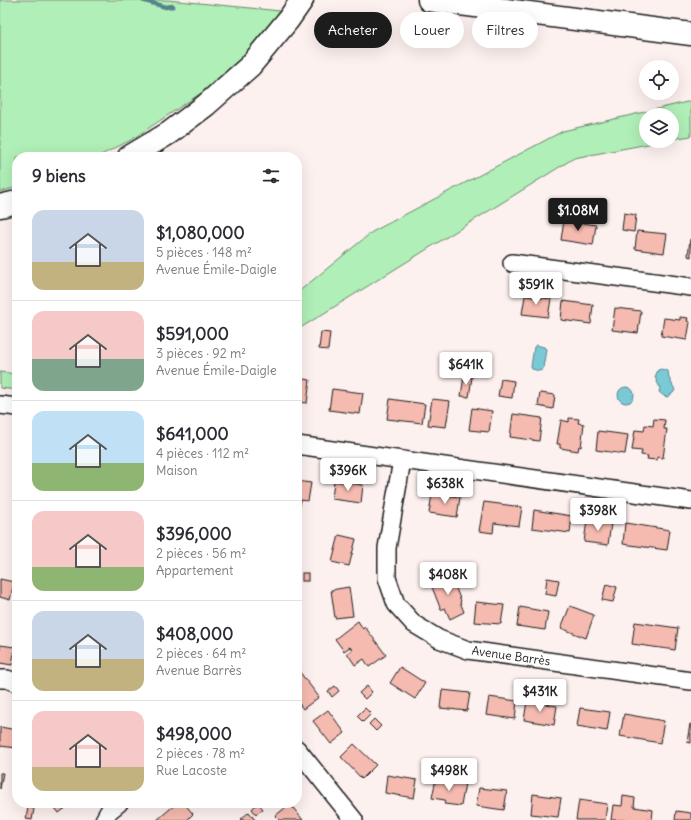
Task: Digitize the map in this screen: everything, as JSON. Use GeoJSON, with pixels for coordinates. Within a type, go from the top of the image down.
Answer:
{"type":"FeatureCollection","features":[{"type":"Feature","properties":{"kind":"highway"},"geometry":{"type":"LineString","coordinates":[[137,152],[169,133],[206,105],[250,66],[288,20],[302,0]]}},
{"type":"Feature","properties":{"kind":"highway"},"geometry":{"type":"LineString","coordinates":[[429,0],[691,34]]}},
{"type":"Feature","properties":{"kind":"highway"},"geometry":{"type":"LineString","coordinates":[[0,206],[12,203]]}},
{"type":"Feature","properties":{"kind":"street"},"geometry":{"type":"LineString","coordinates":[[512,263],[691,287]]}},
{"type":"Feature","properties":{"kind":"street"},"geometry":{"type":"LineString","coordinates":[[0,404],[12,406]]}},
{"type":"Feature","properties":{"kind":"street"},"geometry":{"type":"LineString","coordinates":[[302,446],[691,501]]}},
{"type":"Feature","properties":{"kind":"street","name":"Avenue Barrès"},"geometry":{"type":"LineString","coordinates":[[402,460],[387,548],[387,578],[396,604],[414,624],[439,639],[468,650],[691,681]]}},
{"type":"Feature","properties":{"kind":"street"},"geometry":{"type":"LineString","coordinates":[[0,680],[7,679],[12,681]]}},
{"type":"Feature","properties":{"kind":"street"},"geometry":{"type":"LineString","coordinates":[[302,755],[354,820]]}},
{"type":"Feature","properties":{"kind":"street"},"geometry":{"type":"LineString","coordinates":[[104,820],[109,811],[113,808]]}},
{"type":"Feature","properties":{"kind":"green space"},"geometry":{"type":"Polygon","coordinates":[[[0,0],[168,0],[281,11],[253,47],[201,93],[131,140],[107,152],[12,152],[12,188],[0,192],[0,0]]]}},
{"type":"Feature","properties":{"kind":"green space"},"geometry":{"type":"Polygon","coordinates":[[[691,101],[691,136],[679,138],[679,108],[661,108],[691,101]]]}},
{"type":"Feature","properties":{"kind":"green space"},"geometry":{"type":"Polygon","coordinates":[[[639,113],[639,146],[574,158],[302,327],[302,289],[372,232],[563,131],[639,113]]]}},
{"type":"Feature","properties":{"kind":"green space"},"geometry":{"type":"Polygon","coordinates":[[[0,372],[12,373],[12,389],[0,388],[0,372]]]}},
{"type":"Feature","properties":{"kind":"water"},"geometry":{"type":"Polygon","coordinates":[[[536,345],[546,349],[543,369],[540,371],[532,369],[531,367],[534,347],[536,345]]]}},
{"type":"Feature","properties":{"kind":"water"},"geometry":{"type":"Polygon","coordinates":[[[661,369],[668,371],[669,378],[675,390],[667,397],[659,392],[660,388],[655,377],[658,370],[661,369]]]}},
{"type":"Feature","properties":{"kind":"water"},"geometry":{"type":"Polygon","coordinates":[[[623,387],[629,387],[634,392],[632,401],[629,403],[623,403],[618,398],[618,392],[623,387]]]}},
{"type":"Feature","properties":{"kind":"building"},"geometry":{"type":"Polygon","coordinates":[[[624,213],[636,215],[634,232],[622,230],[624,213]]]}},
{"type":"Feature","properties":{"kind":"building"},"geometry":{"type":"Polygon","coordinates":[[[564,220],[596,225],[593,245],[561,240],[564,220]]]}},
{"type":"Feature","properties":{"kind":"building"},"geometry":{"type":"Polygon","coordinates":[[[637,231],[667,234],[664,253],[635,249],[637,231]]]}},
{"type":"Feature","properties":{"kind":"building"},"geometry":{"type":"Polygon","coordinates":[[[690,239],[691,240],[691,257],[688,256],[690,239]]]}},
{"type":"Feature","properties":{"kind":"building"},"geometry":{"type":"Polygon","coordinates":[[[525,296],[551,299],[548,317],[522,314],[525,296]]]}},
{"type":"Feature","properties":{"kind":"building"},"geometry":{"type":"Polygon","coordinates":[[[563,301],[593,305],[591,324],[561,320],[563,301]]]}},
{"type":"Feature","properties":{"kind":"building"},"geometry":{"type":"Polygon","coordinates":[[[615,308],[641,311],[638,333],[612,330],[615,308]]]}},
{"type":"Feature","properties":{"kind":"building"},"geometry":{"type":"Polygon","coordinates":[[[680,317],[688,318],[687,321],[690,322],[687,340],[661,336],[664,318],[680,320],[680,317]]]}},
{"type":"Feature","properties":{"kind":"building"},"geometry":{"type":"Polygon","coordinates":[[[321,332],[330,333],[328,350],[319,349],[321,332]]]}},
{"type":"Feature","properties":{"kind":"building"},"geometry":{"type":"Polygon","coordinates":[[[464,376],[472,377],[469,397],[461,396],[464,376]]]}},
{"type":"Feature","properties":{"kind":"building"},"geometry":{"type":"Polygon","coordinates":[[[302,379],[310,380],[307,403],[302,402],[302,379]]]}},
{"type":"Feature","properties":{"kind":"building"},"geometry":{"type":"Polygon","coordinates":[[[501,379],[514,381],[512,398],[498,396],[501,379]]]}},
{"type":"Feature","properties":{"kind":"building"},"geometry":{"type":"Polygon","coordinates":[[[332,389],[363,393],[360,414],[329,410],[332,389]]]}},
{"type":"Feature","properties":{"kind":"building"},"geometry":{"type":"Polygon","coordinates":[[[540,393],[555,395],[553,409],[538,406],[540,393]]]}},
{"type":"Feature","properties":{"kind":"building"},"geometry":{"type":"Polygon","coordinates":[[[390,399],[425,404],[422,423],[387,419],[390,399]]]}},
{"type":"Feature","properties":{"kind":"building"},"geometry":{"type":"Polygon","coordinates":[[[432,399],[450,401],[446,427],[428,425],[432,399]]]}},
{"type":"Feature","properties":{"kind":"building"},"geometry":{"type":"Polygon","coordinates":[[[472,408],[492,411],[489,432],[469,430],[472,408]]]}},
{"type":"Feature","properties":{"kind":"building"},"geometry":{"type":"Polygon","coordinates":[[[513,414],[542,418],[539,441],[510,437],[513,414]]]}},
{"type":"Feature","properties":{"kind":"building"},"geometry":{"type":"Polygon","coordinates":[[[569,418],[579,419],[578,423],[584,424],[581,447],[579,446],[578,451],[560,448],[560,444],[557,444],[561,420],[569,422],[569,418]]]}},
{"type":"Feature","properties":{"kind":"building"},"geometry":{"type":"Polygon","coordinates":[[[654,419],[665,420],[664,429],[667,429],[663,458],[657,457],[657,460],[647,459],[648,456],[641,455],[642,451],[632,450],[635,430],[644,431],[645,425],[653,426],[654,419]]]}},
{"type":"Feature","properties":{"kind":"building"},"geometry":{"type":"Polygon","coordinates":[[[598,431],[628,435],[625,454],[596,450],[598,431]]]}},
{"type":"Feature","properties":{"kind":"building"},"geometry":{"type":"Polygon","coordinates":[[[334,481],[363,485],[361,503],[332,499],[334,481]]]}},
{"type":"Feature","properties":{"kind":"building"},"geometry":{"type":"Polygon","coordinates":[[[302,482],[311,483],[308,501],[302,500],[302,482]]]}},
{"type":"Feature","properties":{"kind":"building"},"geometry":{"type":"Polygon","coordinates":[[[432,494],[460,497],[457,517],[429,513],[432,494]]]}},
{"type":"Feature","properties":{"kind":"building"},"geometry":{"type":"Polygon","coordinates":[[[484,502],[522,507],[519,526],[494,523],[493,533],[479,531],[484,502]]]}},
{"type":"Feature","properties":{"kind":"building"},"geometry":{"type":"Polygon","coordinates":[[[534,510],[572,516],[570,533],[532,528],[534,510]]]}},
{"type":"Feature","properties":{"kind":"building"},"geometry":{"type":"Polygon","coordinates":[[[587,520],[611,523],[608,545],[584,542],[587,520]]]}},
{"type":"Feature","properties":{"kind":"building"},"geometry":{"type":"Polygon","coordinates":[[[625,523],[670,530],[667,550],[623,544],[625,523]]]}},
{"type":"Feature","properties":{"kind":"building"},"geometry":{"type":"Polygon","coordinates":[[[339,535],[356,539],[349,566],[332,562],[339,535]]]}},
{"type":"Feature","properties":{"kind":"building"},"geometry":{"type":"Polygon","coordinates":[[[302,573],[308,573],[308,581],[302,581],[302,573]]]}},
{"type":"Feature","properties":{"kind":"building"},"geometry":{"type":"Polygon","coordinates":[[[450,574],[464,612],[450,619],[445,608],[441,610],[430,582],[450,574]]]}},
{"type":"Feature","properties":{"kind":"building"},"geometry":{"type":"Polygon","coordinates":[[[547,578],[559,580],[556,596],[545,594],[547,578]]]}},
{"type":"Feature","properties":{"kind":"building"},"geometry":{"type":"Polygon","coordinates":[[[0,579],[12,582],[10,600],[0,597],[0,579]]]}},
{"type":"Feature","properties":{"kind":"building"},"geometry":{"type":"Polygon","coordinates":[[[606,584],[617,587],[613,602],[602,600],[606,584]]]}},
{"type":"Feature","properties":{"kind":"building"},"geometry":{"type":"Polygon","coordinates":[[[349,587],[353,616],[335,618],[331,590],[349,587]]]}},
{"type":"Feature","properties":{"kind":"building"},"geometry":{"type":"Polygon","coordinates":[[[476,602],[504,605],[501,624],[474,622],[476,602]]]}},
{"type":"Feature","properties":{"kind":"building"},"geometry":{"type":"Polygon","coordinates":[[[570,606],[594,615],[586,638],[561,628],[570,606]]]}},
{"type":"Feature","properties":{"kind":"building"},"geometry":{"type":"Polygon","coordinates":[[[520,607],[548,612],[545,630],[517,626],[520,607]]]}},
{"type":"Feature","properties":{"kind":"building"},"geometry":{"type":"Polygon","coordinates":[[[358,621],[363,629],[365,627],[386,655],[369,667],[364,659],[355,665],[347,653],[352,650],[350,647],[344,651],[335,639],[358,621]]]}},
{"type":"Feature","properties":{"kind":"building"},"geometry":{"type":"Polygon","coordinates":[[[635,622],[678,628],[675,650],[632,644],[635,622]]]}},
{"type":"Feature","properties":{"kind":"building"},"geometry":{"type":"Polygon","coordinates":[[[0,645],[12,647],[12,665],[0,663],[0,645]]]}},
{"type":"Feature","properties":{"kind":"building"},"geometry":{"type":"Polygon","coordinates":[[[400,667],[425,683],[415,699],[390,683],[400,667]]]}},
{"type":"Feature","properties":{"kind":"building"},"geometry":{"type":"Polygon","coordinates":[[[302,675],[319,697],[303,709],[302,708],[302,675]]]}},
{"type":"Feature","properties":{"kind":"building"},"geometry":{"type":"Polygon","coordinates":[[[335,686],[339,691],[332,697],[328,691],[335,686]]]}},
{"type":"Feature","properties":{"kind":"building"},"geometry":{"type":"Polygon","coordinates":[[[367,686],[372,692],[365,699],[359,693],[367,686]]]}},
{"type":"Feature","properties":{"kind":"building"},"geometry":{"type":"Polygon","coordinates":[[[442,690],[470,693],[467,711],[440,708],[442,690]]]}},
{"type":"Feature","properties":{"kind":"building"},"geometry":{"type":"Polygon","coordinates":[[[489,697],[517,701],[515,719],[486,715],[489,697]]]}},
{"type":"Feature","properties":{"kind":"building"},"geometry":{"type":"Polygon","coordinates":[[[527,701],[557,706],[554,725],[524,720],[527,701]]]}},
{"type":"Feature","properties":{"kind":"building"},"geometry":{"type":"Polygon","coordinates":[[[365,708],[371,714],[363,722],[357,716],[365,708]]]}},
{"type":"Feature","properties":{"kind":"building"},"geometry":{"type":"Polygon","coordinates":[[[580,708],[610,712],[607,731],[577,726],[580,708]]]}},
{"type":"Feature","properties":{"kind":"building"},"geometry":{"type":"Polygon","coordinates":[[[328,710],[345,733],[331,744],[313,721],[328,710]]]}},
{"type":"Feature","properties":{"kind":"building"},"geometry":{"type":"Polygon","coordinates":[[[624,714],[664,721],[660,743],[620,736],[624,714]]]}},
{"type":"Feature","properties":{"kind":"building"},"geometry":{"type":"Polygon","coordinates":[[[374,719],[381,726],[376,731],[369,724],[374,719]]]}},
{"type":"Feature","properties":{"kind":"building"},"geometry":{"type":"Polygon","coordinates":[[[691,724],[691,743],[687,742],[691,724]]]}},
{"type":"Feature","properties":{"kind":"building"},"geometry":{"type":"Polygon","coordinates":[[[0,727],[12,729],[12,747],[0,746],[0,727]]]}},
{"type":"Feature","properties":{"kind":"building"},"geometry":{"type":"Polygon","coordinates":[[[354,744],[376,765],[362,779],[341,757],[354,744]]]}},
{"type":"Feature","properties":{"kind":"building"},"geometry":{"type":"Polygon","coordinates":[[[0,773],[3,773],[0,789],[0,773]]]}},
{"type":"Feature","properties":{"kind":"building"},"geometry":{"type":"Polygon","coordinates":[[[387,775],[417,780],[414,798],[385,793],[387,775]]]}},
{"type":"Feature","properties":{"kind":"building"},"geometry":{"type":"Polygon","coordinates":[[[436,778],[465,783],[461,806],[444,804],[445,800],[432,798],[436,778]]]}},
{"type":"Feature","properties":{"kind":"building"},"geometry":{"type":"Polygon","coordinates":[[[479,788],[507,791],[504,810],[476,806],[479,788]]]}},
{"type":"Feature","properties":{"kind":"building"},"geometry":{"type":"Polygon","coordinates":[[[533,794],[561,798],[558,817],[531,814],[533,794]]]}},
{"type":"Feature","properties":{"kind":"building"},"geometry":{"type":"Polygon","coordinates":[[[623,796],[635,798],[634,807],[653,810],[652,820],[611,820],[613,805],[622,806],[623,796]]]}},
{"type":"Feature","properties":{"kind":"building"},"geometry":{"type":"Polygon","coordinates":[[[579,800],[607,804],[605,820],[576,820],[579,800]]]}},
{"type":"Feature","properties":{"kind":"building"},"geometry":{"type":"Polygon","coordinates":[[[28,808],[34,809],[32,820],[26,819],[28,808]]]}},
{"type":"Feature","properties":{"kind":"building"},"geometry":{"type":"Polygon","coordinates":[[[55,808],[66,808],[59,813],[55,808]]]}},
{"type":"Feature","properties":{"kind":"building"},"geometry":{"type":"Polygon","coordinates":[[[171,808],[188,808],[193,814],[187,820],[157,820],[171,808]]]}},
{"type":"Feature","properties":{"kind":"building"},"geometry":{"type":"Polygon","coordinates":[[[262,808],[263,809],[256,814],[252,809],[262,808]]]}},
{"type":"Feature","properties":{"kind":"building"},"geometry":{"type":"Polygon","coordinates":[[[285,808],[293,808],[303,820],[279,820],[275,816],[285,808]]]}},
{"type":"Feature","properties":{"kind":"building"},"geometry":{"type":"Polygon","coordinates":[[[676,811],[691,813],[691,820],[675,820],[676,811]]]}},
{"type":"Feature","properties":{"kind":"building"},"geometry":{"type":"Polygon","coordinates":[[[249,812],[255,820],[240,820],[249,812]]]}},
{"type":"Feature","properties":{"kind":"waterway"},"geometry":{"type":"LineString","coordinates":[[142,0],[166,7],[173,6]]}}]}
